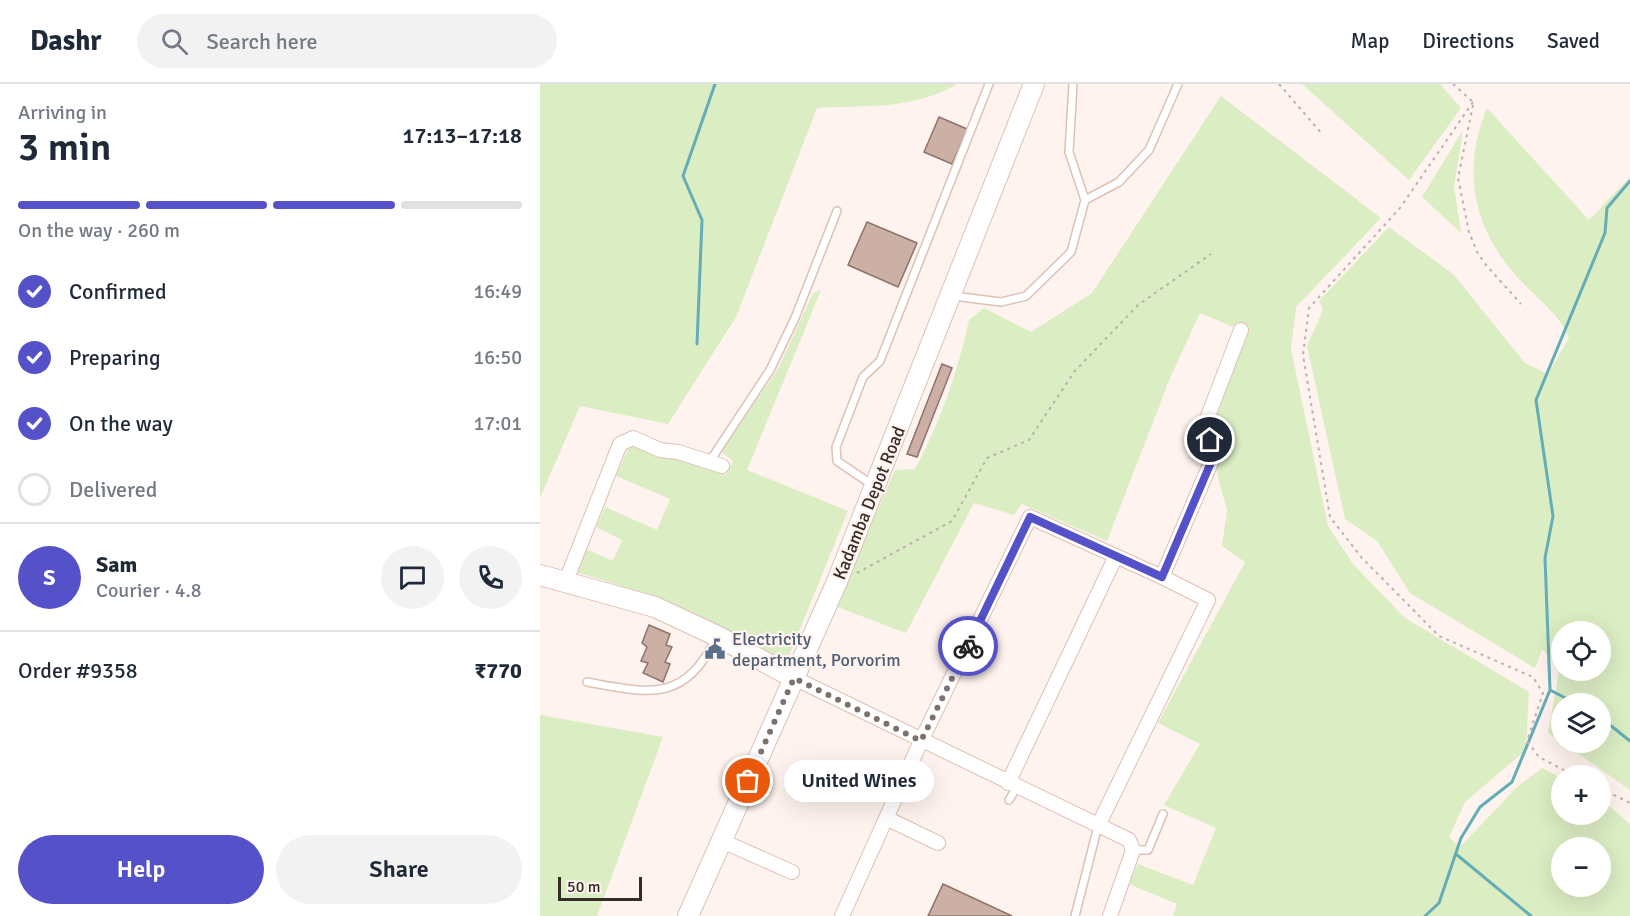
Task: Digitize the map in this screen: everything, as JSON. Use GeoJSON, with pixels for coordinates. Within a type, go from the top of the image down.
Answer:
{"type":"FeatureCollection","features":[{"type":"Feature","properties":{"kind":"street","name":"Kadamba Depot Road"},"geometry":{"type":"LineString","coordinates":[[688,916],[836,584],[952,296],[1034,84]]}},
{"type":"Feature","properties":{"kind":"street"},"geometry":{"type":"LineString","coordinates":[[1162,577],[1212,460],[1210,440],[1205,424],[1241,330]]}},
{"type":"Feature","properties":{"kind":"street"},"geometry":{"type":"LineString","coordinates":[[566,581],[620,444],[633,438],[660,450],[678,452],[715,465]]}},
{"type":"Feature","properties":{"kind":"street"},"geometry":{"type":"LineString","coordinates":[[843,916],[921,741],[1030,517],[1208,600],[1098,826]]}},
{"type":"Feature","properties":{"kind":"street"},"geometry":{"type":"LineString","coordinates":[[1012,785],[1116,556]]}},
{"type":"Feature","properties":{"kind":"street"},"geometry":{"type":"LineString","coordinates":[[540,575],[655,608],[717,636],[794,678],[921,741],[1129,840],[1133,850],[1110,916]]}},
{"type":"Feature","properties":{"kind":"street"},"geometry":{"type":"LineString","coordinates":[[886,818],[938,843]]}},
{"type":"Feature","properties":{"kind":"street"},"geometry":{"type":"LineString","coordinates":[[722,841],[792,872]]}},
{"type":"Feature","properties":{"kind":"lane"},"geometry":{"type":"LineString","coordinates":[[876,487],[858,478],[837,461],[836,447],[863,377],[880,361],[989,84]]}},
{"type":"Feature","properties":{"kind":"lane"},"geometry":{"type":"LineString","coordinates":[[952,296],[1001,302],[1026,296],[1071,252],[1085,200],[1069,152],[1072,84]]}},
{"type":"Feature","properties":{"kind":"lane"},"geometry":{"type":"LineString","coordinates":[[1085,200],[1119,182],[1149,150],[1178,84]]}},
{"type":"Feature","properties":{"kind":"lane"},"geometry":{"type":"LineString","coordinates":[[715,465],[770,370],[795,318],[837,211]]}},
{"type":"Feature","properties":{"kind":"lane"},"geometry":{"type":"LineString","coordinates":[[587,681],[636,691],[674,687],[684,682],[700,664],[717,636]]}},
{"type":"Feature","properties":{"kind":"lane"},"geometry":{"type":"LineString","coordinates":[[1009,800],[1012,785]]}},
{"type":"Feature","properties":{"kind":"lane"},"geometry":{"type":"LineString","coordinates":[[1133,850],[1148,850],[1163,814]]}},
{"type":"Feature","properties":{"kind":"lane"},"geometry":{"type":"LineString","coordinates":[[1075,916],[1098,826]]}},
{"type":"Feature","properties":{"kind":"path"},"geometry":{"type":"LineString","coordinates":[[1279,84],[1323,135]]}},
{"type":"Feature","properties":{"kind":"path"},"geometry":{"type":"LineString","coordinates":[[1453,84],[1473,102]]}},
{"type":"Feature","properties":{"kind":"path"},"geometry":{"type":"LineString","coordinates":[[1473,102],[1458,178],[1469,232],[1477,252],[1486,265],[1521,304]]}},
{"type":"Feature","properties":{"kind":"path"},"geometry":{"type":"LineString","coordinates":[[1473,102],[1400,208],[1309,308],[1303,355],[1330,517],[1362,558],[1439,636],[1533,677],[1544,693],[1527,741],[1539,757],[1554,765]]}},
{"type":"Feature","properties":{"kind":"path"},"geometry":{"type":"LineString","coordinates":[[836,584],[952,521],[987,458],[1029,440],[1074,372],[1138,305],[1211,254]]}},
{"type":"Feature","properties":{"kind":"path"},"geometry":{"type":"LineString","coordinates":[[1611,794],[1630,803]]}},
{"type":"Feature","properties":{"kind":"green space"},"geometry":{"type":"Polygon","coordinates":[[[540,84],[957,84],[924,98],[889,105],[817,108],[736,317],[668,424],[580,406],[540,498],[540,84]]]}},
{"type":"Feature","properties":{"kind":"green space"},"geometry":{"type":"Polygon","coordinates":[[[1302,84],[1440,84],[1461,108],[1409,180],[1302,84]]]}},
{"type":"Feature","properties":{"kind":"green space"},"geometry":{"type":"Polygon","coordinates":[[[1221,96],[1381,218],[1296,307],[1291,349],[1328,526],[1353,564],[1405,618],[1529,692],[1526,750],[1465,802],[1449,837],[1460,847],[1517,787],[1542,768],[1551,773],[1551,825],[1611,825],[1611,808],[1630,824],[1630,916],[1173,916],[1177,904],[1129,884],[1138,864],[1193,885],[1216,828],[1164,805],[1200,744],[1158,723],[1245,562],[1222,546],[1227,510],[1218,478],[1213,426],[1247,333],[1200,313],[1170,378],[1107,541],[1022,504],[1014,515],[974,503],[906,633],[835,606],[895,470],[915,469],[924,451],[947,396],[969,320],[984,308],[1031,332],[1092,293],[1221,96]]]}},
{"type":"Feature","properties":{"kind":"green space"},"geometry":{"type":"Polygon","coordinates":[[[1487,108],[1589,220],[1630,177],[1630,790],[1611,777],[1611,765],[1595,765],[1578,753],[1611,753],[1611,693],[1555,693],[1557,681],[1611,681],[1611,621],[1551,621],[1551,658],[1542,649],[1535,668],[1410,593],[1377,541],[1345,519],[1307,346],[1323,310],[1319,301],[1389,227],[1453,274],[1525,363],[1548,374],[1569,338],[1560,321],[1519,279],[1503,260],[1491,240],[1476,198],[1475,154],[1479,131],[1487,108]]]}},
{"type":"Feature","properties":{"kind":"green space"},"geometry":{"type":"Polygon","coordinates":[[[1463,130],[1454,186],[1461,233],[1422,197],[1463,130]]]}},
{"type":"Feature","properties":{"kind":"green space"},"geometry":{"type":"Polygon","coordinates":[[[821,290],[747,470],[848,511],[787,661],[735,634],[658,600],[575,572],[586,549],[613,561],[622,540],[596,527],[605,507],[657,530],[670,499],[616,476],[630,445],[726,475],[733,461],[721,452],[778,369],[813,293],[821,290]]]}},
{"type":"Feature","properties":{"kind":"green space"},"geometry":{"type":"Polygon","coordinates":[[[540,715],[663,737],[597,916],[540,916],[540,715]]]}},
{"type":"Feature","properties":{"kind":"green space"},"geometry":{"type":"Polygon","coordinates":[[[1551,716],[1551,735],[1548,733],[1551,716]]]}},
{"type":"Feature","properties":{"kind":"building"},"geometry":{"type":"Polygon","coordinates":[[[939,117],[967,129],[952,164],[924,152],[939,117]]]}},
{"type":"Feature","properties":{"kind":"building"},"geometry":{"type":"Polygon","coordinates":[[[867,222],[917,243],[898,287],[848,265],[867,222]]]}},
{"type":"Feature","properties":{"kind":"building"},"geometry":{"type":"Polygon","coordinates":[[[942,364],[952,368],[917,457],[907,454],[942,364]]]}},
{"type":"Feature","properties":{"kind":"building"},"geometry":{"type":"Polygon","coordinates":[[[649,625],[670,634],[666,645],[672,647],[665,662],[670,664],[663,682],[643,673],[648,663],[641,661],[647,647],[642,643],[649,625]]]}},
{"type":"Feature","properties":{"kind":"building"},"geometry":{"type":"Polygon","coordinates":[[[943,884],[1012,916],[928,916],[943,884]]]}},
{"type":"Feature","properties":{"kind":"waterway"},"geometry":{"type":"LineString","coordinates":[[697,344],[702,220],[683,176],[715,84]]}},
{"type":"Feature","properties":{"kind":"waterway"},"geometry":{"type":"LineString","coordinates":[[1425,916],[1439,903],[1461,838],[1480,807],[1512,782],[1550,690],[1545,558],[1553,516],[1536,400],[1605,233],[1607,208],[1630,181]]}},
{"type":"Feature","properties":{"kind":"waterway"},"geometry":{"type":"LineString","coordinates":[[1550,690],[1556,693]]}},
{"type":"Feature","properties":{"kind":"waterway"},"geometry":{"type":"LineString","coordinates":[[1611,726],[1630,741]]}},
{"type":"Feature","properties":{"kind":"waterway"},"geometry":{"type":"LineString","coordinates":[[1456,854],[1531,916]]}},
{"type":"Feature","properties":{"kind":"way so far"},"geometry":{"type":"LineString","coordinates":[[748,781],[794,678],[921,741],[968,646]]}},
{"type":"Feature","properties":{"kind":"place","name":"Electricity department, Porvorim"},"geometry":{"type":"Point","coordinates":[715,649]}},
{"type":"Feature","properties":{"kind":"place","name":"United Wines"},"geometry":{"type":"Point","coordinates":[748,781]}},
{"type":"Feature","properties":{"kind":"route"},"geometry":{"type":"LineString","coordinates":[[968,646],[1030,517],[1162,577],[1212,460],[1210,440]]}}]}
